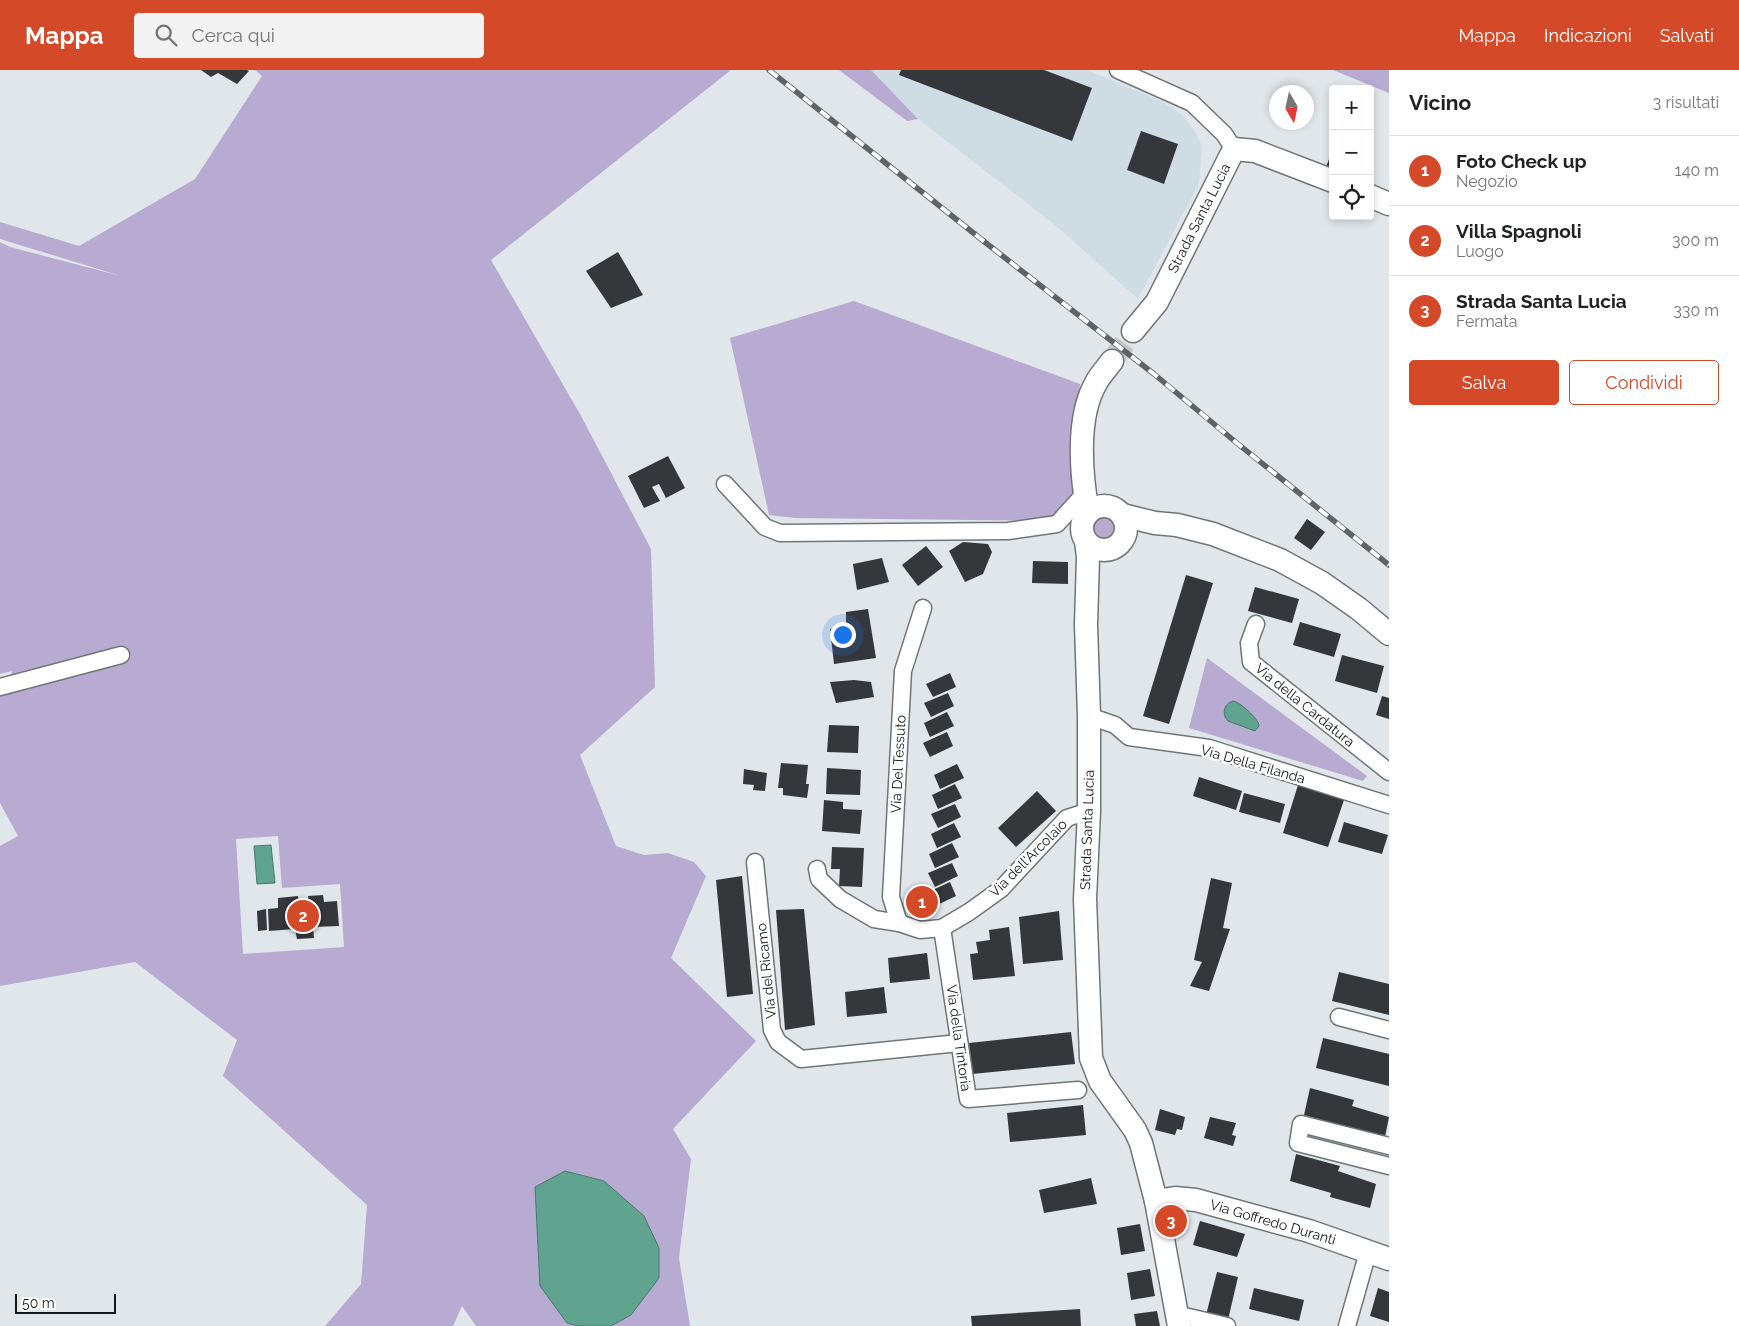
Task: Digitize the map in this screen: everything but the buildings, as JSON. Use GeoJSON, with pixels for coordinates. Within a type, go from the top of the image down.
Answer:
{"type":"FeatureCollection","features":[{"type":"Feature","properties":{"kind":"street","name":"Strada Santa Lucia"},"geometry":{"type":"LineString","coordinates":[[1118,70],[1192,103],[1224,134],[1234,149],[1157,302],[1133,331]]}},
{"type":"Feature","properties":{"kind":"street"},"geometry":{"type":"LineString","coordinates":[[1234,149],[1255,151],[1329,180]]}},
{"type":"Feature","properties":{"kind":"street"},"geometry":{"type":"LineString","coordinates":[[1374,198],[1389,204]]}},
{"type":"Feature","properties":{"kind":"street"},"geometry":{"type":"LineString","coordinates":[[1112,361],[1095,383],[1084,411],[1082,463],[1086,503],[1093,509],[1105,506],[1117,510],[1123,524],[1155,523],[1177,525],[1213,534],[1280,560],[1322,583],[1359,609],[1389,634]]}},
{"type":"Feature","properties":{"kind":"street"},"geometry":{"type":"LineString","coordinates":[[725,484],[765,528],[780,533],[1008,531],[1057,524],[1086,503]]}},
{"type":"Feature","properties":{"kind":"street","name":"Strada Santa Lucia"},"geometry":{"type":"LineString","coordinates":[[1086,503],[1082,523],[1088,558],[1086,585],[1089,811],[1085,899],[1091,1058],[1100,1081],[1135,1130],[1141,1143],[1156,1201],[1177,1320]]}},
{"type":"Feature","properties":{"kind":"street","name":"Strada Santa Lucia"},"geometry":{"type":"LineString","coordinates":[[1086,585],[1099,559],[1108,549],[1119,544],[1123,524]]}},
{"type":"Feature","properties":{"kind":"street"},"geometry":{"type":"LineString","coordinates":[[1086,541],[1096,548],[1108,549]]}},
{"type":"Feature","properties":{"kind":"street","name":"Via Del Tessuto"},"geometry":{"type":"LineString","coordinates":[[899,923],[891,897],[903,671],[923,608]]}},
{"type":"Feature","properties":{"kind":"street","name":"Via della Cardatura"},"geometry":{"type":"LineString","coordinates":[[1256,624],[1250,643],[1251,662],[1389,772]]}},
{"type":"Feature","properties":{"kind":"street"},"geometry":{"type":"LineString","coordinates":[[0,687],[121,655]]}},
{"type":"Feature","properties":{"kind":"street","name":"Via Della Filanda"},"geometry":{"type":"LineString","coordinates":[[1089,716],[1115,725],[1128,737],[1208,748],[1386,799]]}},
{"type":"Feature","properties":{"kind":"street","name":"Via dell'Arcolaio"},"geometry":{"type":"LineString","coordinates":[[817,869],[819,879],[840,898],[874,919],[899,923],[920,930],[942,928],[969,912],[1001,889],[1067,818],[1089,811]]}},
{"type":"Feature","properties":{"kind":"street","name":"Via del Ricamo"},"geometry":{"type":"LineString","coordinates":[[755,862],[772,1030],[778,1042],[801,1059],[960,1043]]}},
{"type":"Feature","properties":{"kind":"street","name":"Via della Tintoria"},"geometry":{"type":"LineString","coordinates":[[942,928],[968,1099],[1078,1090]]}},
{"type":"Feature","properties":{"kind":"street"},"geometry":{"type":"LineString","coordinates":[[1339,1017],[1389,1030]]}},
{"type":"Feature","properties":{"kind":"street"},"geometry":{"type":"LineString","coordinates":[[1389,1146],[1301,1124],[1298,1143],[1389,1166]]}},
{"type":"Feature","properties":{"kind":"street","name":"Via Goffredo Duranti"},"geometry":{"type":"LineString","coordinates":[[1156,1201],[1175,1198],[1196,1200],[1309,1231],[1389,1259]]}},
{"type":"Feature","properties":{"kind":"street"},"geometry":{"type":"LineString","coordinates":[[1347,1326],[1368,1252]]}},
{"type":"Feature","properties":{"kind":"street"},"geometry":{"type":"LineString","coordinates":[[1177,1320],[1227,1326]]}},
{"type":"Feature","properties":{"kind":"shaded area"},"geometry":{"type":"Polygon","coordinates":[[[255,70],[731,70],[491,260],[580,414],[651,549],[655,687],[580,755],[616,846],[644,855],[668,853],[694,862],[706,876],[671,958],[756,1041],[673,1129],[691,1159],[679,1258],[690,1326],[611,1326],[631,1315],[567,1323],[578,1326],[476,1326],[462,1306],[453,1326],[325,1326],[361,1284],[367,1205],[223,1076],[237,1040],[135,962],[0,986],[0,846],[18,836],[0,803],[0,688],[9,684],[12,671],[0,674],[0,242],[10,247],[121,276],[0,239],[0,222],[79,246],[195,179],[262,76],[255,70]],[[278,836],[236,839],[243,954],[344,947],[340,884],[282,888],[278,836]]]}},
{"type":"Feature","properties":{"kind":"shaded area"},"geometry":{"type":"Polygon","coordinates":[[[839,70],[871,70],[918,119],[907,121],[839,70]]]}},
{"type":"Feature","properties":{"kind":"shaded area"},"geometry":{"type":"Polygon","coordinates":[[[871,70],[1087,70],[1159,100],[1183,115],[1194,130],[1202,146],[1199,184],[1138,299],[1055,225],[918,119],[876,78],[871,70]]]}},
{"type":"Feature","properties":{"kind":"shaded area"},"geometry":{"type":"Polygon","coordinates":[[[1333,70],[1389,70],[1389,93],[1374,87],[1374,85],[1370,85],[1333,70]]]}},
{"type":"Feature","properties":{"kind":"shaded area"},"geometry":{"type":"Polygon","coordinates":[[[854,301],[1080,384],[1073,496],[1052,521],[795,518],[769,515],[730,338],[854,301]]]}},
{"type":"Feature","properties":{"kind":"shaded area"},"geometry":{"type":"Polygon","coordinates":[[[1103,517],[1111,520],[1114,528],[1111,536],[1103,539],[1095,536],[1092,528],[1095,520],[1103,517]]]}},
{"type":"Feature","properties":{"kind":"shaded area"},"geometry":{"type":"Polygon","coordinates":[[[1207,658],[1367,776],[1363,781],[1189,728],[1207,658]]]}},
{"type":"Feature","properties":{"kind":"shaded area"},"geometry":{"type":"Polygon","coordinates":[[[1233,701],[1256,719],[1259,726],[1255,731],[1228,721],[1225,717],[1225,707],[1233,701]]]}},
{"type":"Feature","properties":{"kind":"shaded area"},"geometry":{"type":"Polygon","coordinates":[[[271,845],[275,883],[257,884],[254,846],[271,845]]]}},
{"type":"Feature","properties":{"kind":"shaded area"},"geometry":{"type":"Polygon","coordinates":[[[565,1171],[604,1181],[644,1216],[659,1248],[659,1278],[631,1315],[611,1326],[578,1326],[567,1323],[540,1286],[535,1187],[565,1171]]]}},
{"type":"Feature","properties":{"kind":"tunnel"},"geometry":{"type":"LineString","coordinates":[[1112,361],[1133,331]]}},
{"type":"Feature","properties":{"kind":"railway"},"geometry":{"type":"LineString","coordinates":[[769,70],[1154,374],[1389,565]]}},
{"type":"Feature","properties":{"kind":"place","name":"Foto Check up"},"geometry":{"type":"Point","coordinates":[922,902]}},
{"type":"Feature","properties":{"kind":"place","name":"Villa Spagnoli"},"geometry":{"type":"Point","coordinates":[303,916]}},
{"type":"Feature","properties":{"kind":"place","name":"Strada Santa Lucia"},"geometry":{"type":"Point","coordinates":[1171,1221]}}]}
